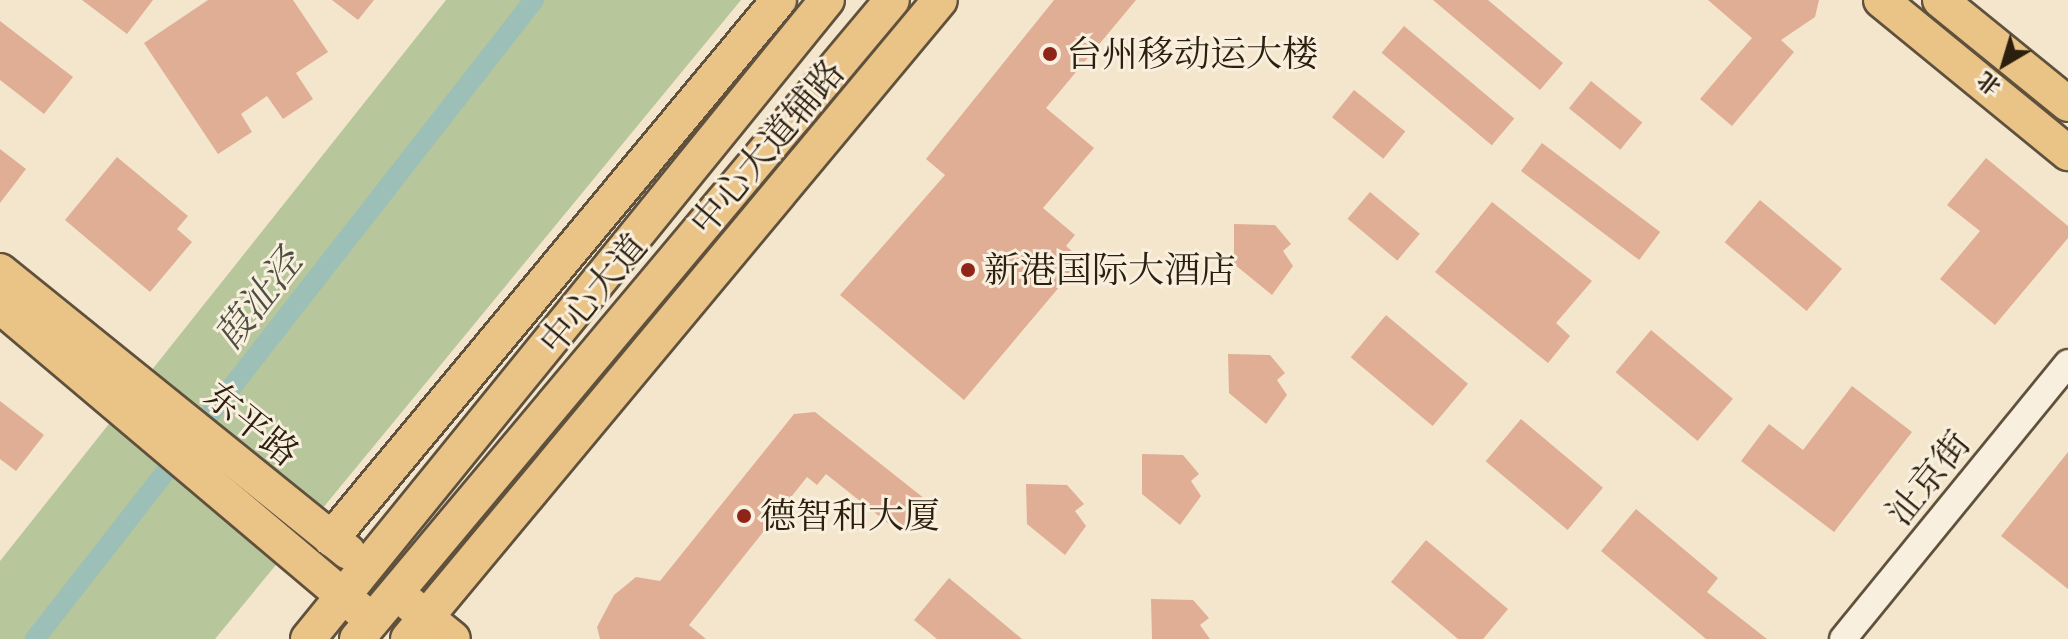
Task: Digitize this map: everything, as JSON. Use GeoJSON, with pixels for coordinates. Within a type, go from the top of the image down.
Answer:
{"type":"FeatureCollection","features":[{"type":"Feature","properties":{"kind":"main road"},"geometry":{"type":"LineString","coordinates":[[342,596],[331,539],[779,0]]}},
{"type":"Feature","properties":{"kind":"main road","name":"中心大道"},"geometry":{"type":"LineString","coordinates":[[308,639],[827,0]]}},
{"type":"Feature","properties":{"kind":"main road","name":"中心大道"},"geometry":{"type":"LineString","coordinates":[[374,633],[395,592],[892,0]]}},
{"type":"Feature","properties":{"kind":"main road","name":"中心大道辅路"},"geometry":{"type":"LineString","coordinates":[[412,632],[940,0]]}},
{"type":"Feature","properties":{"kind":"main road"},"geometry":{"type":"LineString","coordinates":[[1881,0],[2068,153]]}},
{"type":"Feature","properties":{"kind":"main road"},"geometry":{"type":"LineString","coordinates":[[1940,0],[2068,104]]}},
{"type":"Feature","properties":{"kind":"main road","name":"东平路"},"geometry":{"type":"LineString","coordinates":[[0,271],[170,430],[206,481],[342,596],[374,633]]}},
{"type":"Feature","properties":{"kind":"main road","name":"东平路"},"geometry":{"type":"LineString","coordinates":[[0,306],[170,430],[227,454],[395,592],[412,632],[453,639]]}},
{"type":"Feature","properties":{"kind":"street","name":"沚京街"},"geometry":{"type":"LineString","coordinates":[[1843,639],[2068,363]]}},
{"type":"Feature","properties":{"kind":"green space"},"geometry":{"type":"Polygon","coordinates":[[[446,0],[741,0],[215,639],[0,639],[0,561],[446,0]]]}},
{"type":"Feature","properties":{"kind":"building"},"geometry":{"type":"Polygon","coordinates":[[[82,0],[153,0],[127,34],[82,0]]]}},
{"type":"Feature","properties":{"kind":"building"},"geometry":{"type":"Polygon","coordinates":[[[208,0],[293,0],[328,52],[296,73],[313,99],[283,119],[267,96],[241,114],[252,132],[218,154],[144,43],[208,0]]]}},
{"type":"Feature","properties":{"kind":"building"},"geometry":{"type":"Polygon","coordinates":[[[332,0],[374,0],[358,20],[332,0]]]}},
{"type":"Feature","properties":{"kind":"building","name":"新港国际大酒店"},"geometry":{"type":"Polygon","coordinates":[[[1054,0],[1136,0],[1046,108],[1094,148],[1043,208],[1075,235],[1066,246],[1082,260],[964,400],[840,295],[945,175],[926,159],[1054,0]]]}},
{"type":"Feature","properties":{"kind":"building"},"geometry":{"type":"Polygon","coordinates":[[[1433,0],[1488,0],[1563,63],[1540,90],[1433,0]]]}},
{"type":"Feature","properties":{"kind":"building"},"geometry":{"type":"Polygon","coordinates":[[[1708,0],[1819,0],[1815,17],[1781,40],[1794,52],[1732,126],[1700,99],[1752,38],[1708,0]]]}},
{"type":"Feature","properties":{"kind":"building"},"geometry":{"type":"Polygon","coordinates":[[[0,21],[73,77],[44,114],[0,80],[0,21]]]}},
{"type":"Feature","properties":{"kind":"building"},"geometry":{"type":"Polygon","coordinates":[[[1404,26],[1514,119],[1492,145],[1382,53],[1404,26]]]}},
{"type":"Feature","properties":{"kind":"building"},"geometry":{"type":"Polygon","coordinates":[[[1591,81],[1642,123],[1620,150],[1569,108],[1591,81]]]}},
{"type":"Feature","properties":{"kind":"building"},"geometry":{"type":"Polygon","coordinates":[[[1354,90],[1405,132],[1383,159],[1332,117],[1354,90]]]}},
{"type":"Feature","properties":{"kind":"building"},"geometry":{"type":"Polygon","coordinates":[[[1542,143],[1660,232],[1639,260],[1521,171],[1542,143]]]}},
{"type":"Feature","properties":{"kind":"building"},"geometry":{"type":"Polygon","coordinates":[[[0,149],[26,169],[0,203],[0,149]]]}},
{"type":"Feature","properties":{"kind":"building"},"geometry":{"type":"Polygon","coordinates":[[[117,157],[188,216],[177,229],[192,242],[150,292],[65,220],[117,157]]]}},
{"type":"Feature","properties":{"kind":"building"},"geometry":{"type":"Polygon","coordinates":[[[1986,158],[2068,226],[2068,238],[1995,325],[1940,279],[1980,231],[1947,205],[1986,158]]]}},
{"type":"Feature","properties":{"kind":"building"},"geometry":{"type":"Polygon","coordinates":[[[1370,192],[1420,234],[1397,261],[1348,219],[1370,192]]]}},
{"type":"Feature","properties":{"kind":"building"},"geometry":{"type":"Polygon","coordinates":[[[1760,200],[1842,269],[1807,311],[1725,242],[1760,200]]]}},
{"type":"Feature","properties":{"kind":"building"},"geometry":{"type":"Polygon","coordinates":[[[1492,202],[1592,281],[1556,323],[1570,336],[1548,363],[1435,272],[1492,202]]]}},
{"type":"Feature","properties":{"kind":"building"},"geometry":{"type":"Polygon","coordinates":[[[1234,224],[1275,225],[1291,244],[1283,251],[1293,266],[1272,295],[1234,264],[1234,224]]]}},
{"type":"Feature","properties":{"kind":"building"},"geometry":{"type":"Polygon","coordinates":[[[1386,315],[1468,384],[1433,426],[1351,357],[1386,315]]]}},
{"type":"Feature","properties":{"kind":"building"},"geometry":{"type":"Polygon","coordinates":[[[1651,330],[1733,399],[1698,441],[1616,372],[1651,330]]]}},
{"type":"Feature","properties":{"kind":"building"},"geometry":{"type":"Polygon","coordinates":[[[1228,354],[1270,355],[1285,373],[1277,380],[1287,395],[1266,424],[1229,393],[1228,354]]]}},
{"type":"Feature","properties":{"kind":"building"},"geometry":{"type":"Polygon","coordinates":[[[1852,386],[1912,432],[1834,532],[1741,461],[1769,424],[1803,450],[1852,386]]]}},
{"type":"Feature","properties":{"kind":"building"},"geometry":{"type":"Polygon","coordinates":[[[0,401],[44,435],[16,471],[0,459],[0,401]]]}},
{"type":"Feature","properties":{"kind":"building","name":"德智和大厦"},"geometry":{"type":"Polygon","coordinates":[[[815,412],[925,499],[899,532],[826,474],[817,485],[807,477],[689,625],[706,639],[600,639],[597,627],[614,595],[636,577],[660,581],[794,414],[815,412]]]}},
{"type":"Feature","properties":{"kind":"building"},"geometry":{"type":"Polygon","coordinates":[[[1521,419],[1603,488],[1568,530],[1486,461],[1521,419]]]}},
{"type":"Feature","properties":{"kind":"building"},"geometry":{"type":"Polygon","coordinates":[[[2068,452],[2068,589],[2001,536],[2068,452]]]}},
{"type":"Feature","properties":{"kind":"building"},"geometry":{"type":"Polygon","coordinates":[[[1142,454],[1183,455],[1199,474],[1191,481],[1201,496],[1180,525],[1142,494],[1142,454]]]}},
{"type":"Feature","properties":{"kind":"building"},"geometry":{"type":"Polygon","coordinates":[[[1026,484],[1067,485],[1084,504],[1075,511],[1086,526],[1065,555],[1027,524],[1026,484]]]}},
{"type":"Feature","properties":{"kind":"building"},"geometry":{"type":"Polygon","coordinates":[[[1636,509],[1718,578],[1707,592],[1767,639],[1706,639],[1601,551],[1636,509]]]}},
{"type":"Feature","properties":{"kind":"building"},"geometry":{"type":"Polygon","coordinates":[[[1426,540],[1508,609],[1483,639],[1458,639],[1391,582],[1426,540]]]}},
{"type":"Feature","properties":{"kind":"building"},"geometry":{"type":"Polygon","coordinates":[[[949,578],[1022,639],[937,639],[914,620],[949,578]]]}},
{"type":"Feature","properties":{"kind":"building"},"geometry":{"type":"Polygon","coordinates":[[[1151,599],[1193,600],[1209,618],[1200,625],[1210,639],[1152,639],[1151,599]]]}},
{"type":"Feature","properties":{"kind":"waterway","name":"葭沚泾"},"geometry":{"type":"LineString","coordinates":[[35,639],[534,0]]}},
{"type":"Feature","properties":{"kind":"place","name":"台州移动运大楼"},"geometry":{"type":"Point","coordinates":[1050,54]}},
{"type":"Feature","properties":{"kind":"place","name":"新港国际大酒店"},"geometry":{"type":"Point","coordinates":[968,270]}},
{"type":"Feature","properties":{"kind":"place","name":"德智和大厦"},"geometry":{"type":"Point","coordinates":[744,516]}}]}
